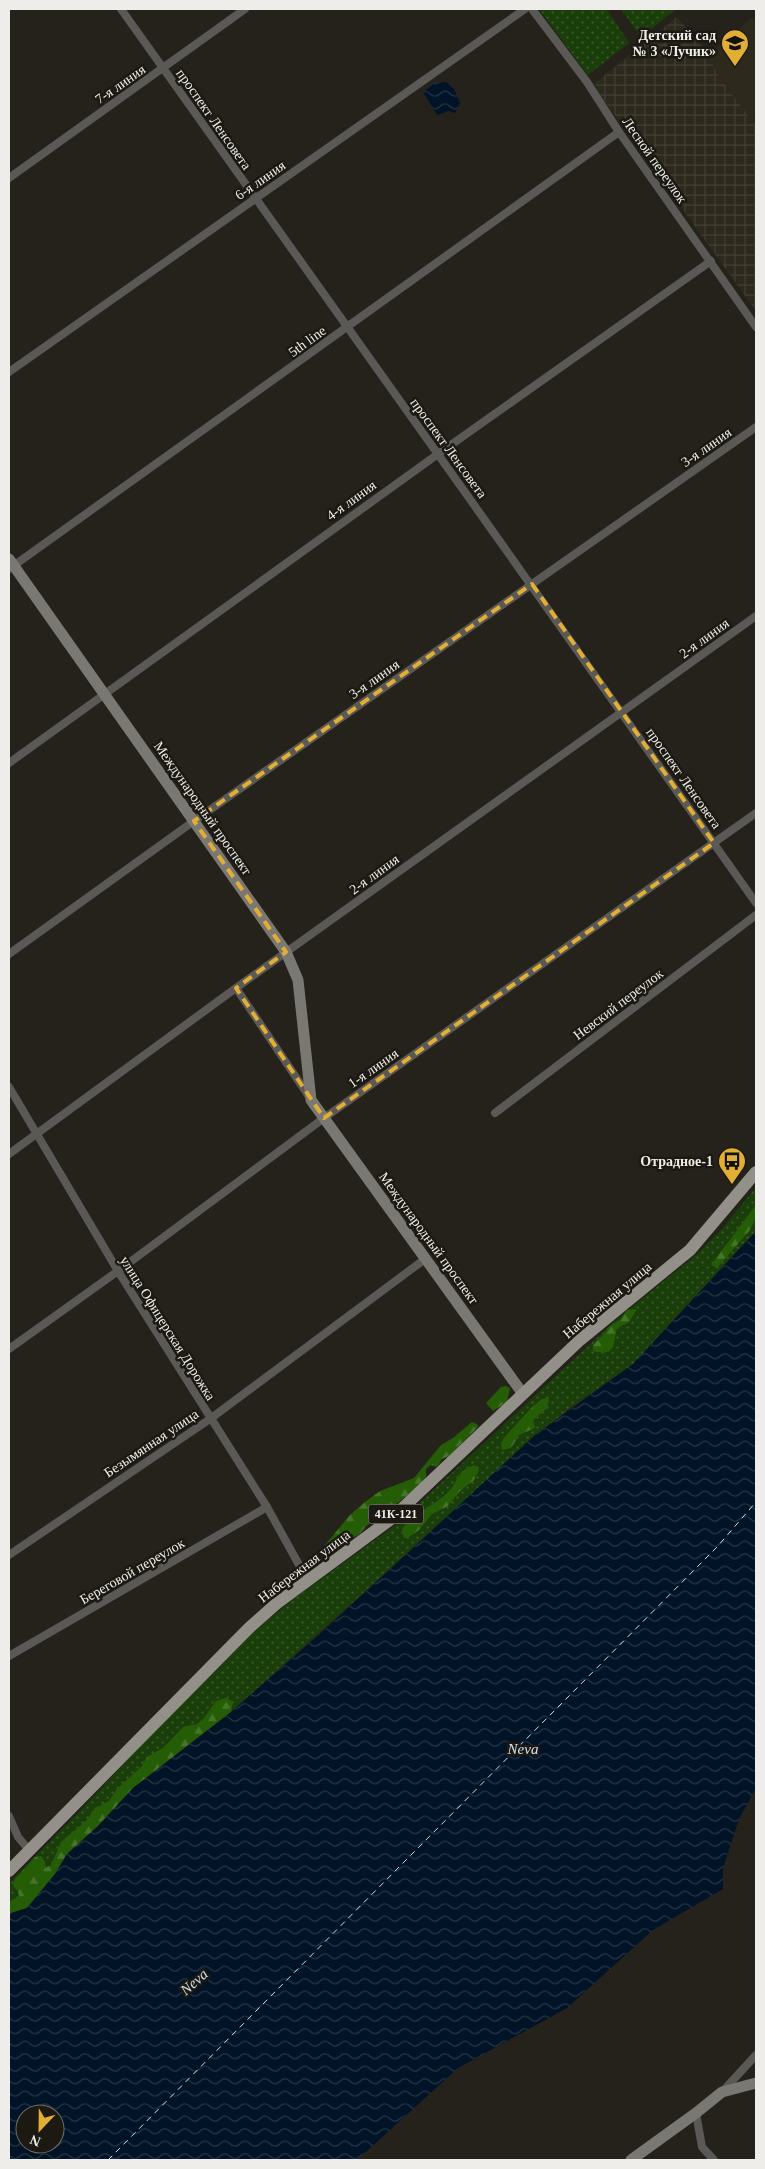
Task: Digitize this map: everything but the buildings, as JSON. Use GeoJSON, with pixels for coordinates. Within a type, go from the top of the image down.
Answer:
{"type":"FeatureCollection","features":[{"type":"Feature","properties":{"kind":"main road","name":"Набережная улица"},"geometry":{"type":"LineString","coordinates":[[9,1872],[224,1652],[276,1604],[391,1519],[614,1311],[690,1250],[756,1172]]}},
{"type":"Feature","properties":{"kind":"street","name":"проспект Ленсовета"},"geometry":{"type":"LineString","coordinates":[[121,9],[346,328],[532,584],[756,903]]}},
{"type":"Feature","properties":{"kind":"street","name":"7-я линия"},"geometry":{"type":"LineString","coordinates":[[9,178],[245,9]]}},
{"type":"Feature","properties":{"kind":"street","name":"6-я линия"},"geometry":{"type":"LineString","coordinates":[[9,372],[525,9]]}},
{"type":"Feature","properties":{"kind":"street","name":"Лесной переулок"},"geometry":{"type":"LineString","coordinates":[[532,9],[587,82],[619,132],[756,327]]}},
{"type":"Feature","properties":{"kind":"street","name":"5th line"},"geometry":{"type":"LineString","coordinates":[[10,565],[346,328],[619,132]]}},
{"type":"Feature","properties":{"kind":"street","name":"4-я линия"},"geometry":{"type":"LineString","coordinates":[[9,763],[438,454],[711,261]]}},
{"type":"Feature","properties":{"kind":"street","name":"3-я линия"},"geometry":{"type":"LineString","coordinates":[[9,954],[194,821],[756,427]]}},
{"type":"Feature","properties":{"kind":"street","name":"Международный проспект"},"geometry":{"type":"LineString","coordinates":[[10,565],[104,694],[286,952],[298,980],[311,1100]]}},
{"type":"Feature","properties":{"kind":"street","name":"2-я линия"},"geometry":{"type":"LineString","coordinates":[[9,1154],[236,988],[756,616]]}},
{"type":"Feature","properties":{"kind":"street","name":"1-я линия"},"geometry":{"type":"LineString","coordinates":[[9,1349],[118,1271],[324,1118],[756,813]]}},
{"type":"Feature","properties":{"kind":"street","name":"Невский переулок"},"geometry":{"type":"LineString","coordinates":[[495,1113],[756,915]]}},
{"type":"Feature","properties":{"kind":"street","name":"Международный проспект"},"geometry":{"type":"LineString","coordinates":[[236,988],[311,1100],[523,1394]]}},
{"type":"Feature","properties":{"kind":"street","name":"улица Офицерская Дорожка"},"geometry":{"type":"LineString","coordinates":[[9,1087],[118,1271],[210,1419],[268,1507],[308,1581]]}},
{"type":"Feature","properties":{"kind":"street","name":"Безымянная улица"},"geometry":{"type":"LineString","coordinates":[[9,1555],[210,1419],[425,1258]]}},
{"type":"Feature","properties":{"kind":"street","name":"Береговой переулок"},"geometry":{"type":"LineString","coordinates":[[9,1656],[268,1507]]}},
{"type":"Feature","properties":{"kind":"street"},"geometry":{"type":"LineString","coordinates":[[9,1816],[18,1837],[30,1851]]}},
{"type":"Feature","properties":{"kind":"street"},"geometry":{"type":"LineString","coordinates":[[632,2160],[722,2092],[756,2055]]}},
{"type":"Feature","properties":{"kind":"street"},"geometry":{"type":"LineString","coordinates":[[722,2092],[756,2083]]}},
{"type":"Feature","properties":{"kind":"street"},"geometry":{"type":"LineString","coordinates":[[696,2113],[702,2147],[714,2160]]}},
{"type":"Feature","properties":{"kind":"highlighted area"},"geometry":{"type":"Polygon","coordinates":[[[532,584],[714,843],[324,1118],[236,988],[286,952],[194,821],[532,584]]]}},
{"type":"Feature","properties":{"kind":"shaded area"},"geometry":{"type":"Polygon","coordinates":[[[677,17],[706,51],[721,80],[756,125],[756,311],[598,92],[595,83],[677,17]]]}},
{"type":"Feature","properties":{"kind":"shaded area","name":"Детский сад № 3 «Лучик»"},"geometry":{"type":"Polygon","coordinates":[[[751,19],[756,19],[756,125],[721,80],[708,55],[751,19]]]}},
{"type":"Feature","properties":{"kind":"green space"},"geometry":{"type":"Polygon","coordinates":[[[539,9],[607,9],[629,43],[588,75],[539,9]]]}},
{"type":"Feature","properties":{"kind":"green space"},"geometry":{"type":"Polygon","coordinates":[[[621,9],[676,9],[641,37],[621,9]]]}},
{"type":"Feature","properties":{"kind":"green space"},"geometry":{"type":"Polygon","coordinates":[[[756,1187],[756,1231],[633,1364],[567,1410],[231,1712],[27,1908],[11,1913],[9,1919],[9,1883],[167,1718],[256,1630],[291,1601],[397,1524],[616,1320],[697,1254],[722,1229],[756,1187]]]}},
{"type":"Feature","properties":{"kind":"green space"},"geometry":{"type":"Polygon","coordinates":[[[756,1205],[756,1217],[750,1230],[717,1268],[711,1265],[756,1205]]]}},
{"type":"Feature","properties":{"kind":"green space"},"geometry":{"type":"Polygon","coordinates":[[[636,1309],[629,1322],[617,1328],[614,1343],[610,1350],[601,1353],[593,1351],[593,1345],[611,1325],[620,1320],[627,1310],[636,1309]]]}},
{"type":"Feature","properties":{"kind":"green space"},"geometry":{"type":"Polygon","coordinates":[[[506,1386],[510,1388],[507,1402],[493,1411],[486,1403],[501,1387],[506,1386]]]}},
{"type":"Feature","properties":{"kind":"green space"},"geometry":{"type":"Polygon","coordinates":[[[547,1398],[549,1400],[547,1408],[533,1420],[535,1428],[519,1435],[511,1448],[502,1450],[503,1439],[533,1406],[542,1399],[547,1398]]]}},
{"type":"Feature","properties":{"kind":"green space"},"geometry":{"type":"Polygon","coordinates":[[[472,1422],[477,1424],[478,1427],[449,1456],[442,1459],[437,1467],[431,1465],[426,1469],[426,1477],[420,1485],[395,1505],[382,1508],[374,1522],[367,1525],[356,1537],[352,1538],[346,1531],[339,1537],[332,1554],[326,1553],[325,1545],[350,1515],[380,1491],[414,1478],[441,1445],[453,1438],[472,1422]]]}},
{"type":"Feature","properties":{"kind":"green space"},"geometry":{"type":"Polygon","coordinates":[[[475,1465],[479,1470],[474,1480],[459,1492],[448,1506],[432,1514],[419,1530],[404,1538],[402,1529],[406,1524],[445,1495],[453,1487],[463,1471],[475,1465]]]}},
{"type":"Feature","properties":{"kind":"green space"},"geometry":{"type":"Polygon","coordinates":[[[225,1698],[233,1701],[231,1712],[133,1788],[98,1826],[67,1854],[55,1874],[27,1908],[11,1913],[9,1919],[9,1902],[19,1896],[18,1891],[13,1886],[15,1879],[35,1857],[41,1856],[46,1868],[51,1865],[61,1842],[87,1820],[95,1808],[109,1801],[117,1789],[142,1766],[147,1757],[163,1748],[183,1727],[197,1724],[204,1718],[216,1701],[225,1698]]]}},
{"type":"Feature","properties":{"kind":"water"},"geometry":{"type":"Polygon","coordinates":[[[446,82],[454,89],[460,103],[455,113],[449,111],[437,115],[423,92],[435,83],[446,82]]]}},
{"type":"Feature","properties":{"kind":"water","name":"Neva"},"geometry":{"type":"Polygon","coordinates":[[[756,1231],[756,1788],[739,1819],[723,1868],[723,1889],[653,1930],[567,2008],[458,2068],[357,2160],[9,2160],[9,1919],[11,1913],[27,1908],[55,1874],[67,1854],[98,1826],[133,1788],[231,1712],[322,1632],[535,1435],[633,1364],[756,1231]]]}},
{"type":"Feature","properties":{"kind":"ferry route"},"geometry":{"type":"LineString","coordinates":[[108,2160],[717,1547],[756,1502]]}},
{"type":"Feature","properties":{"kind":"place","name":"Детский сад № 3 «Лучик»"},"geometry":{"type":"Point","coordinates":[735,67]}},
{"type":"Feature","properties":{"kind":"place","name":"Отрадное-1"},"geometry":{"type":"Point","coordinates":[732,1185]}}]}
